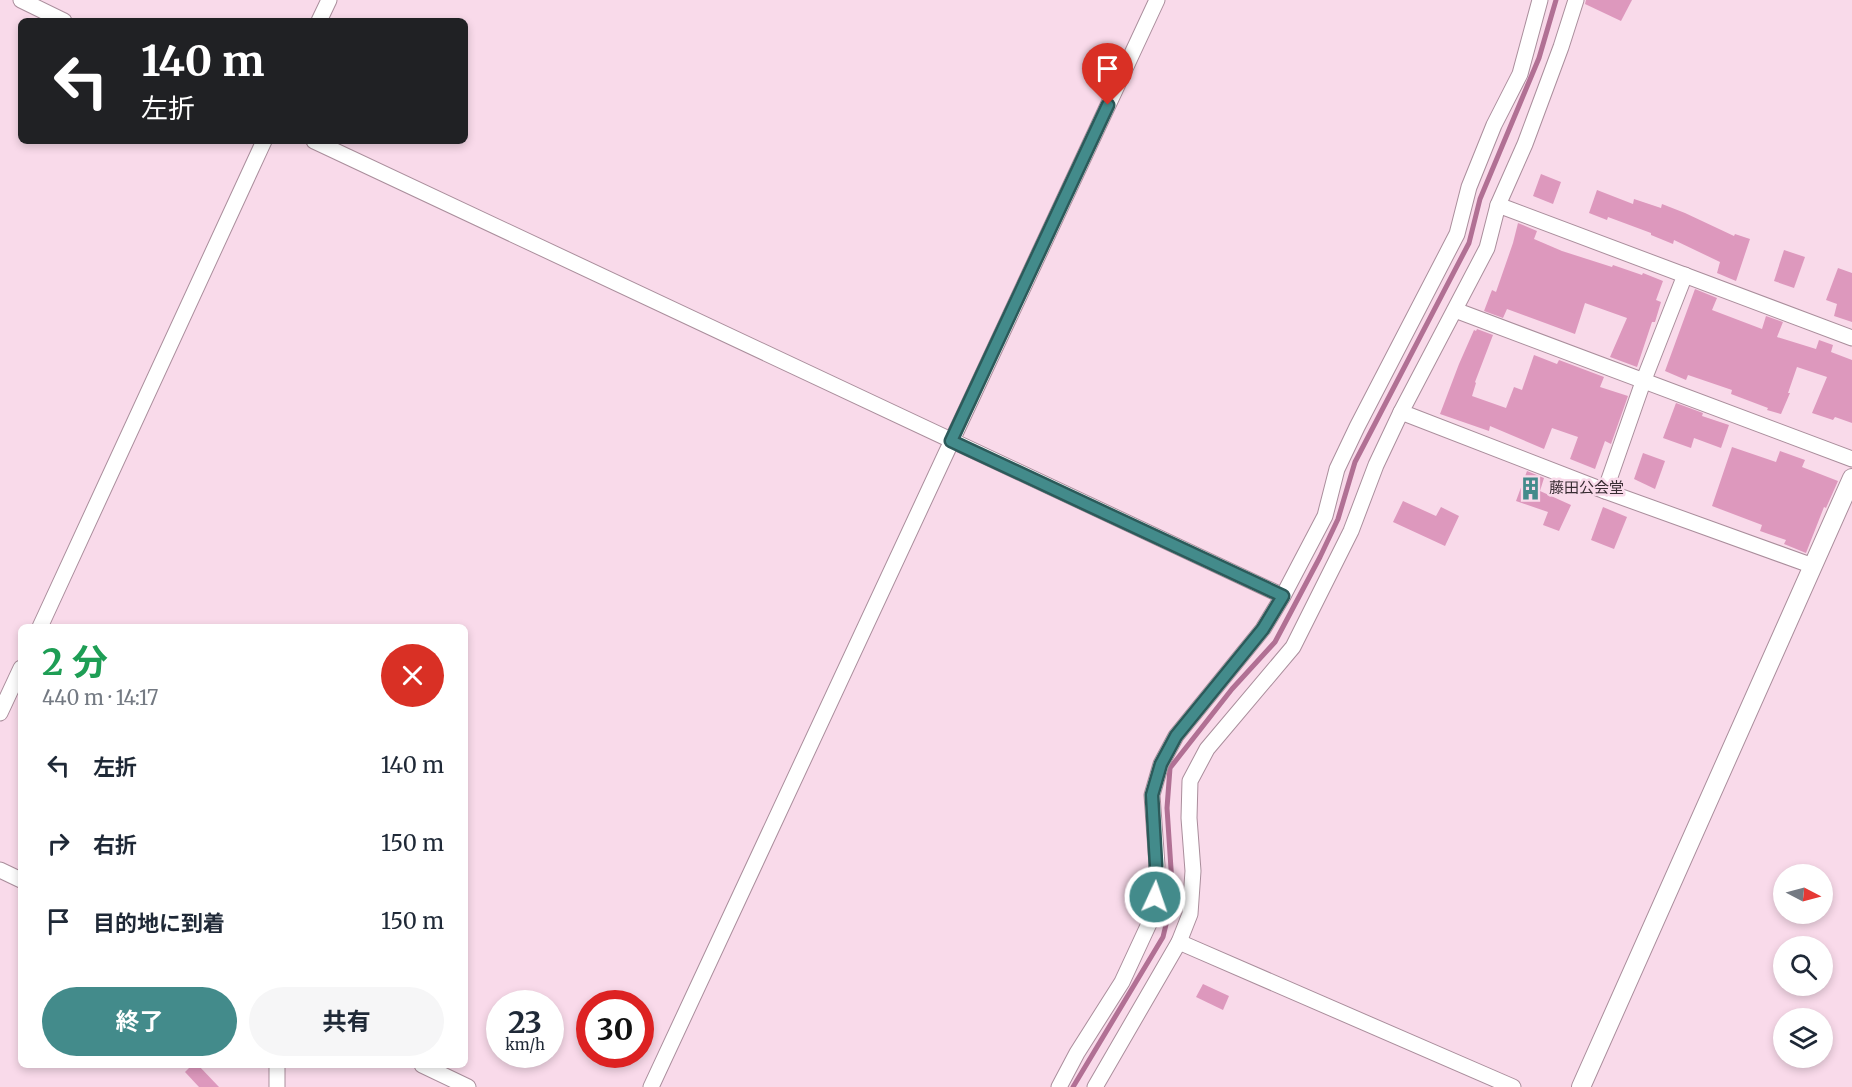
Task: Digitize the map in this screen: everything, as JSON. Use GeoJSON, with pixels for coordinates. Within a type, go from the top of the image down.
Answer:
{"type":"FeatureCollection","features":[{"type":"Feature","properties":{"kind":"street"},"geometry":{"type":"LineString","coordinates":[[21,0],[58,18]]}},
{"type":"Feature","properties":{"kind":"street"},"geometry":{"type":"LineString","coordinates":[[320,18],[329,0]]}},
{"type":"Feature","properties":{"kind":"street"},"geometry":{"type":"LineString","coordinates":[[651,1087],[1157,0]]}},
{"type":"Feature","properties":{"kind":"street"},"geometry":{"type":"LineString","coordinates":[[1059,1087],[1077,1053],[1122,982],[1154,913],[1156,865],[1152,795],[1161,764],[1176,736],[1263,629],[1325,516],[1337,469],[1456,234],[1469,187],[1494,125],[1520,74],[1540,0]]}},
{"type":"Feature","properties":{"kind":"street"},"geometry":{"type":"LineString","coordinates":[[1095,1087],[1179,942],[1190,914],[1194,871],[1189,818],[1190,781],[1207,749],[1293,647],[1351,531],[1376,465],[1401,412],[1487,248],[1498,206],[1525,144],[1576,0]]}},
{"type":"Feature","properties":{"kind":"street"},"geometry":{"type":"LineString","coordinates":[[41,624],[263,144]]}},
{"type":"Feature","properties":{"kind":"street"},"geometry":{"type":"LineString","coordinates":[[320,144],[1283,596]]}},
{"type":"Feature","properties":{"kind":"street"},"geometry":{"type":"LineString","coordinates":[[1498,206],[1852,338]]}},
{"type":"Feature","properties":{"kind":"street"},"geometry":{"type":"LineString","coordinates":[[1605,490],[1643,382],[1685,275]]}},
{"type":"Feature","properties":{"kind":"street"},"geometry":{"type":"LineString","coordinates":[[1455,310],[1852,459]]}},
{"type":"Feature","properties":{"kind":"street"},"geometry":{"type":"LineString","coordinates":[[1401,412],[1813,566]]}},
{"type":"Feature","properties":{"kind":"street"},"geometry":{"type":"LineString","coordinates":[[1581,1087],[1852,478]]}},
{"type":"Feature","properties":{"kind":"street"},"geometry":{"type":"LineString","coordinates":[[0,713],[18,674]]}},
{"type":"Feature","properties":{"kind":"street"},"geometry":{"type":"LineString","coordinates":[[0,870],[18,879]]}},
{"type":"Feature","properties":{"kind":"street"},"geometry":{"type":"LineString","coordinates":[[1179,942],[1513,1087]]}},
{"type":"Feature","properties":{"kind":"street"},"geometry":{"type":"LineString","coordinates":[[277,1068],[277,1087]]}},
{"type":"Feature","properties":{"kind":"street"},"geometry":{"type":"LineString","coordinates":[[425,1068],[440,1081],[468,1087]]}},
{"type":"Feature","properties":{"kind":"building"},"geometry":{"type":"Polygon","coordinates":[[[1586,0],[1632,0],[1621,21],[1585,4],[1586,0]]]}},
{"type":"Feature","properties":{"kind":"building"},"geometry":{"type":"Polygon","coordinates":[[[1541,174],[1561,182],[1553,204],[1533,196],[1541,174]]]}},
{"type":"Feature","properties":{"kind":"building"},"geometry":{"type":"Polygon","coordinates":[[[1597,190],[1633,204],[1634,199],[1661,208],[1662,204],[1734,236],[1735,234],[1750,239],[1736,281],[1717,273],[1720,262],[1674,240],[1673,244],[1608,217],[1607,220],[1589,213],[1597,190]]]}},
{"type":"Feature","properties":{"kind":"building"},"geometry":{"type":"Polygon","coordinates":[[[1518,223],[1537,231],[1534,239],[1562,251],[1612,267],[1613,265],[1642,275],[1643,273],[1663,281],[1656,300],[1661,302],[1655,322],[1652,322],[1637,367],[1610,357],[1627,318],[1585,303],[1575,334],[1507,309],[1503,318],[1484,311],[1492,290],[1496,292],[1518,223]]]}},
{"type":"Feature","properties":{"kind":"building"},"geometry":{"type":"Polygon","coordinates":[[[1784,250],[1805,257],[1794,288],[1774,281],[1784,250]]]}},
{"type":"Feature","properties":{"kind":"building"},"geometry":{"type":"Polygon","coordinates":[[[1838,268],[1852,273],[1852,322],[1834,316],[1837,304],[1826,300],[1838,268]]]}},
{"type":"Feature","properties":{"kind":"building"},"geometry":{"type":"Polygon","coordinates":[[[1695,289],[1717,298],[1712,310],[1762,329],[1766,316],[1783,322],[1777,337],[1816,349],[1819,340],[1833,345],[1831,352],[1852,360],[1852,423],[1812,413],[1827,377],[1797,367],[1781,414],[1731,394],[1732,390],[1688,375],[1686,380],[1665,371],[1695,289]]]}},
{"type":"Feature","properties":{"kind":"building"},"geometry":{"type":"Polygon","coordinates":[[[1474,330],[1493,335],[1472,396],[1506,408],[1514,387],[1522,390],[1534,355],[1557,364],[1559,360],[1604,377],[1600,387],[1628,396],[1611,444],[1605,441],[1595,469],[1570,459],[1578,437],[1552,428],[1544,449],[1490,426],[1489,431],[1440,414],[1459,364],[1474,330]]]}},
{"type":"Feature","properties":{"kind":"building"},"geometry":{"type":"Polygon","coordinates":[[[1676,403],[1703,413],[1702,416],[1729,425],[1721,448],[1694,438],[1691,448],[1663,438],[1676,403]]]}},
{"type":"Feature","properties":{"kind":"building"},"geometry":{"type":"Polygon","coordinates":[[[1732,447],[1776,462],[1780,451],[1805,460],[1802,467],[1838,481],[1826,508],[1824,507],[1806,553],[1784,544],[1786,540],[1760,531],[1762,525],[1712,506],[1732,447]]]}},
{"type":"Feature","properties":{"kind":"building"},"geometry":{"type":"Polygon","coordinates":[[[1643,453],[1665,461],[1655,489],[1634,479],[1643,453]]]}},
{"type":"Feature","properties":{"kind":"building"},"geometry":{"type":"Polygon","coordinates":[[[1527,471],[1544,478],[1540,491],[1571,505],[1559,531],[1543,525],[1548,512],[1516,501],[1527,471]]]}},
{"type":"Feature","properties":{"kind":"building"},"geometry":{"type":"Polygon","coordinates":[[[1403,501],[1436,516],[1441,507],[1459,516],[1445,546],[1393,522],[1403,501]]]}},
{"type":"Feature","properties":{"kind":"building"},"geometry":{"type":"Polygon","coordinates":[[[1603,507],[1627,517],[1614,549],[1591,540],[1603,507]]]}},
{"type":"Feature","properties":{"kind":"building"},"geometry":{"type":"Polygon","coordinates":[[[1203,984],[1229,996],[1223,1010],[1196,997],[1203,984]]]}},
{"type":"Feature","properties":{"kind":"building"},"geometry":{"type":"Polygon","coordinates":[[[189,1068],[201,1068],[219,1087],[199,1087],[185,1072],[189,1068]]]}},
{"type":"Feature","properties":{"kind":"waterway"},"geometry":{"type":"LineString","coordinates":[[1073,1087],[1163,937],[1170,908],[1172,884],[1167,808],[1170,768],[1232,689],[1275,642],[1320,557],[1338,519],[1355,462],[1469,243],[1480,199],[1539,58],[1556,0]]}},
{"type":"Feature","properties":{"kind":"place","name":"藤田公会堂"},"geometry":{"type":"Point","coordinates":[1531,488]}},
{"type":"Feature","properties":{"kind":"route"},"geometry":{"type":"LineString","coordinates":[[1108,105],[951,441],[1283,596],[1263,629],[1176,736],[1161,764],[1152,795],[1156,865],[1155,897]]}}]}
